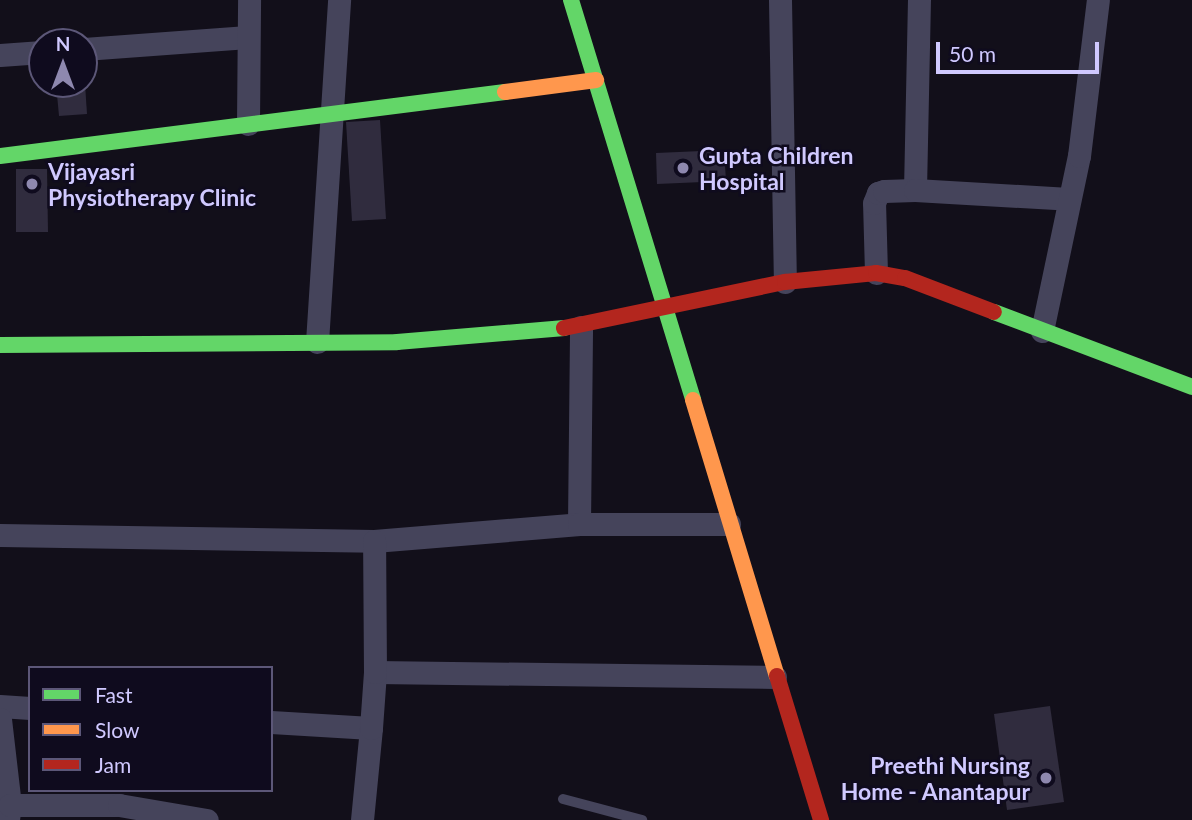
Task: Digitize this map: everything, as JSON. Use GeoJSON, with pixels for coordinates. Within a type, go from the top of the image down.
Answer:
{"type":"FeatureCollection","features":[{"type":"Feature","properties":{"kind":"street"},"geometry":{"type":"LineString","coordinates":[[248,0],[248,124]]}},
{"type":"Feature","properties":{"kind":"street"},"geometry":{"type":"LineString","coordinates":[[317,342],[339,0]]}},
{"type":"Feature","properties":{"kind":"street"},"geometry":{"type":"LineString","coordinates":[[571,0],[775,677],[821,820]]}},
{"type":"Feature","properties":{"kind":"street"},"geometry":{"type":"LineString","coordinates":[[780,0],[785,282]]}},
{"type":"Feature","properties":{"kind":"street"},"geometry":{"type":"LineString","coordinates":[[915,190],[919,0]]}},
{"type":"Feature","properties":{"kind":"street"},"geometry":{"type":"LineString","coordinates":[[1042,331],[1079,156],[1098,0]]}},
{"type":"Feature","properties":{"kind":"street"},"geometry":{"type":"LineString","coordinates":[[98,48],[248,37]]}},
{"type":"Feature","properties":{"kind":"street"},"geometry":{"type":"LineString","coordinates":[[0,55],[28,53]]}},
{"type":"Feature","properties":{"kind":"street"},"geometry":{"type":"LineString","coordinates":[[0,156],[596,80]]}},
{"type":"Feature","properties":{"kind":"street"},"geometry":{"type":"LineString","coordinates":[[876,273],[874,203],[878,193],[915,190],[1069,199]]}},
{"type":"Feature","properties":{"kind":"street"},"geometry":{"type":"LineString","coordinates":[[0,345],[397,342],[581,327],[785,282],[876,273],[905,278],[1192,387]]}},
{"type":"Feature","properties":{"kind":"street"},"geometry":{"type":"LineString","coordinates":[[579,524],[581,327]]}},
{"type":"Feature","properties":{"kind":"street"},"geometry":{"type":"LineString","coordinates":[[0,535],[374,541],[579,524],[729,524]]}},
{"type":"Feature","properties":{"kind":"street"},"geometry":{"type":"LineString","coordinates":[[362,820],[375,672],[374,541]]}},
{"type":"Feature","properties":{"kind":"street"},"geometry":{"type":"LineString","coordinates":[[375,672],[775,677]]}},
{"type":"Feature","properties":{"kind":"street"},"geometry":{"type":"LineString","coordinates":[[0,706],[28,708]]}},
{"type":"Feature","properties":{"kind":"street"},"geometry":{"type":"LineString","coordinates":[[0,719],[9,812],[119,805],[207,820]]}},
{"type":"Feature","properties":{"kind":"street"},"geometry":{"type":"LineString","coordinates":[[273,722],[371,728]]}},
{"type":"Feature","properties":{"kind":"lane"},"geometry":{"type":"LineString","coordinates":[[563,799],[642,820]]}},
{"type":"Feature","properties":{"kind":"building"},"geometry":{"type":"Polygon","coordinates":[[[57,98],[86,98],[87,114],[59,116],[57,98]]]}},
{"type":"Feature","properties":{"kind":"building"},"geometry":{"type":"Polygon","coordinates":[[[380,120],[386,219],[352,221],[346,122],[380,120]]]}},
{"type":"Feature","properties":{"kind":"building"},"geometry":{"type":"Polygon","coordinates":[[[724,150],[726,181],[657,184],[656,153],[724,150]]]}},
{"type":"Feature","properties":{"kind":"building"},"geometry":{"type":"Polygon","coordinates":[[[16,169],[47,169],[48,232],[16,232],[16,169]]]}},
{"type":"Feature","properties":{"kind":"building"},"geometry":{"type":"Polygon","coordinates":[[[1050,706],[1064,802],[1007,810],[994,714],[1050,706]]]}},
{"type":"Feature","properties":{"kind":"traffic: fast"},"geometry":{"type":"LineString","coordinates":[[571,0],[693,400]]}},
{"type":"Feature","properties":{"kind":"traffic: fast"},"geometry":{"type":"LineString","coordinates":[[0,156],[505,92]]}},
{"type":"Feature","properties":{"kind":"traffic: fast"},"geometry":{"type":"LineString","coordinates":[[994,312],[1192,387]]}},
{"type":"Feature","properties":{"kind":"traffic: fast"},"geometry":{"type":"LineString","coordinates":[[0,345],[397,342],[564,328]]}},
{"type":"Feature","properties":{"kind":"traffic: slow"},"geometry":{"type":"LineString","coordinates":[[505,92],[596,80]]}},
{"type":"Feature","properties":{"kind":"traffic: slow"},"geometry":{"type":"LineString","coordinates":[[693,400],[777,676]]}},
{"type":"Feature","properties":{"kind":"traffic: jam"},"geometry":{"type":"LineString","coordinates":[[564,328],[785,282],[876,273],[905,278],[994,312]]}},
{"type":"Feature","properties":{"kind":"traffic: jam"},"geometry":{"type":"LineString","coordinates":[[777,676],[821,820]]}},
{"type":"Feature","properties":{"kind":"place","name":"Gupta Children Hospital"},"geometry":{"type":"Point","coordinates":[683,168]}},
{"type":"Feature","properties":{"kind":"place","name":"Vijayasri Physiotherapy Clinic"},"geometry":{"type":"Point","coordinates":[32,184]}},
{"type":"Feature","properties":{"kind":"place","name":"Preethi Nursing Home - Anantapur"},"geometry":{"type":"Point","coordinates":[1046,778]}}]}
